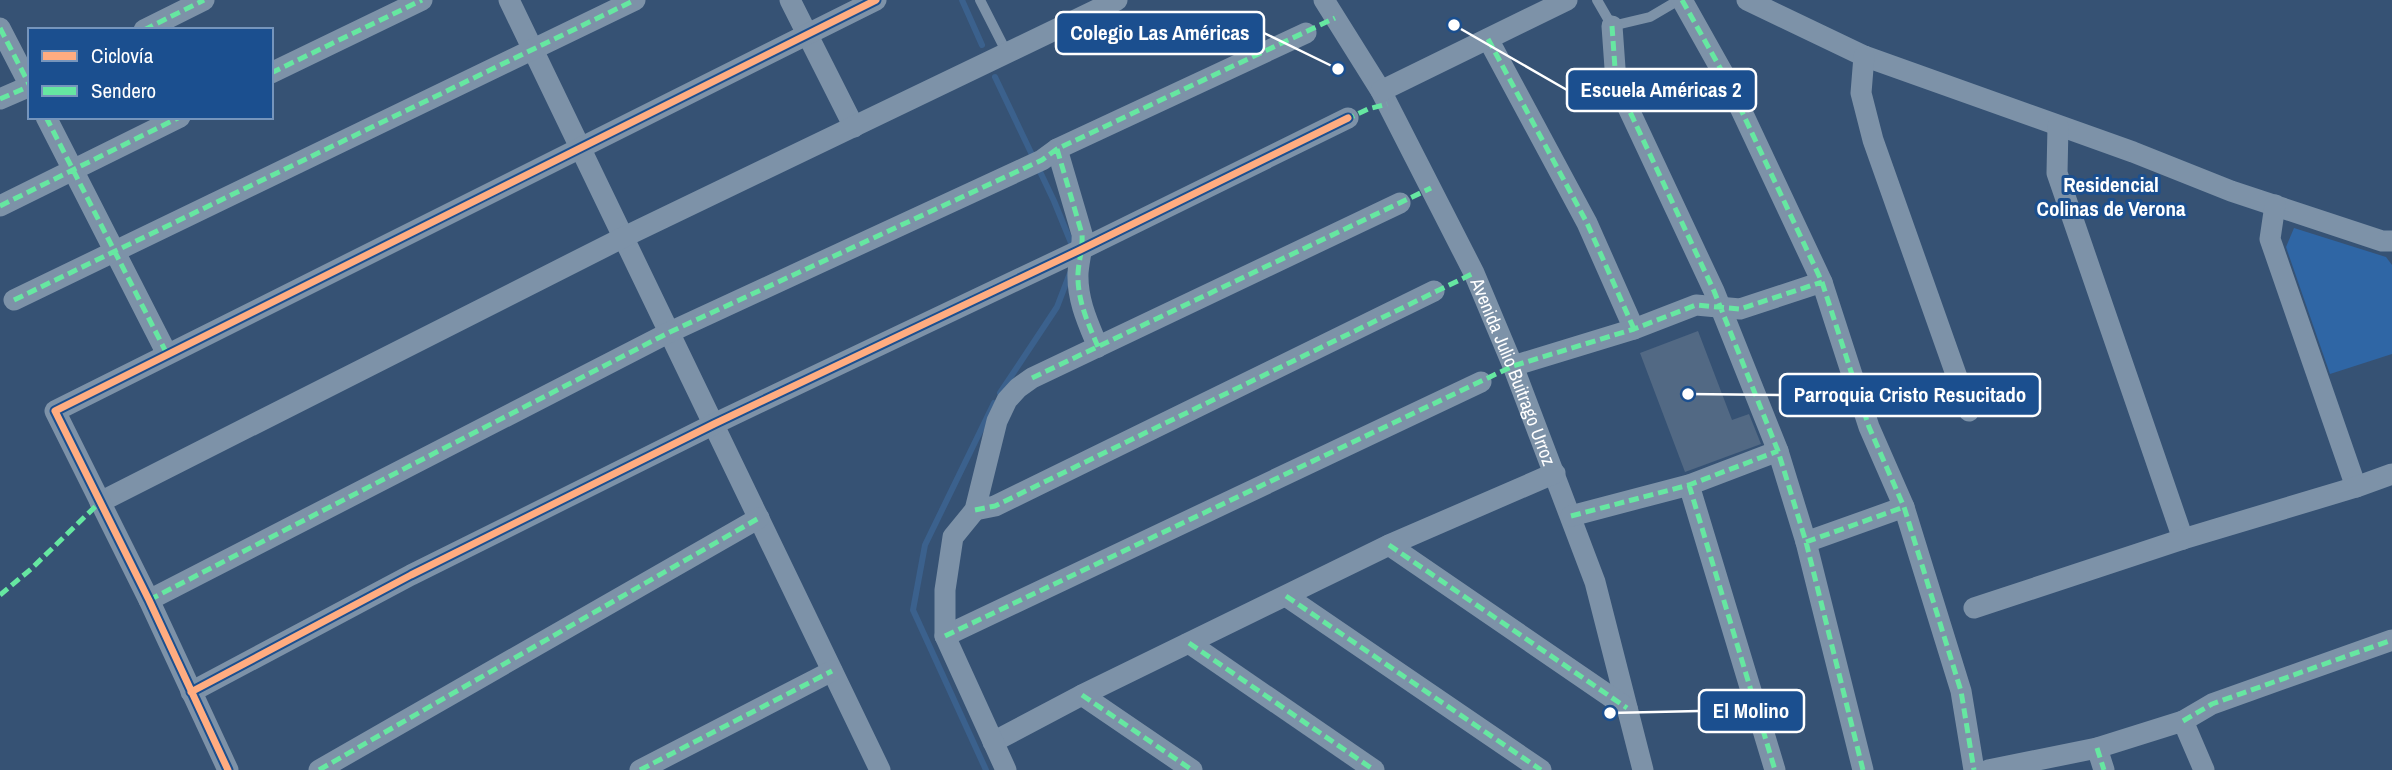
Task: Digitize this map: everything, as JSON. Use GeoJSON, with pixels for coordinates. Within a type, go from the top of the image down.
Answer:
{"type":"FeatureCollection","features":[{"type":"Feature","properties":{"kind":"street"},"geometry":{"type":"LineString","coordinates":[[148,28],[204,0]]}},
{"type":"Feature","properties":{"kind":"street"},"geometry":{"type":"LineString","coordinates":[[273,72],[422,0]]}},
{"type":"Feature","properties":{"kind":"street"},"geometry":{"type":"LineString","coordinates":[[509,0],[880,770]]}},
{"type":"Feature","properties":{"kind":"street"},"geometry":{"type":"LineString","coordinates":[[14,300],[635,0]]}},
{"type":"Feature","properties":{"kind":"street"},"geometry":{"type":"LineString","coordinates":[[790,0],[854,127]]}},
{"type":"Feature","properties":{"kind":"street"},"geometry":{"type":"LineString","coordinates":[[228,770],[149,600],[55,411],[876,0]]}},
{"type":"Feature","properties":{"kind":"street"},"geometry":{"type":"LineString","coordinates":[[100,502],[624,237],[1117,0]]}},
{"type":"Feature","properties":{"kind":"street","name":"Avenida Julio Buitrago Urroz"},"geometry":{"type":"LineString","coordinates":[[1324,0],[1381,91],[1474,273],[1513,366],[1595,582],[1643,770]]}},
{"type":"Feature","properties":{"kind":"street"},"geometry":{"type":"LineString","coordinates":[[1381,91],[1567,0]]}},
{"type":"Feature","properties":{"kind":"street"},"geometry":{"type":"LineString","coordinates":[[1680,0],[1728,82],[1822,282],[1869,427],[1904,507],[1961,691],[1975,770]]}},
{"type":"Feature","properties":{"kind":"street"},"geometry":{"type":"LineString","coordinates":[[1747,0],[1864,56],[2133,152],[2231,191],[2382,241],[2392,241]]}},
{"type":"Feature","properties":{"kind":"street"},"geometry":{"type":"LineString","coordinates":[[1612,26],[1616,82],[1720,306],[1778,451],[1806,542],[1863,770]]}},
{"type":"Feature","properties":{"kind":"street"},"geometry":{"type":"LineString","coordinates":[[0,28],[28,82]]}},
{"type":"Feature","properties":{"kind":"street"},"geometry":{"type":"LineString","coordinates":[[149,600],[670,332],[1306,33]]}},
{"type":"Feature","properties":{"kind":"street"},"geometry":{"type":"LineString","coordinates":[[1488,39],[1587,223],[1634,329]]}},
{"type":"Feature","properties":{"kind":"street"},"geometry":{"type":"LineString","coordinates":[[1864,56],[1861,93],[1873,140],[1969,411]]}},
{"type":"Feature","properties":{"kind":"street"},"geometry":{"type":"LineString","coordinates":[[0,99],[28,87]]}},
{"type":"Feature","properties":{"kind":"street"},"geometry":{"type":"LineString","coordinates":[[191,692],[411,575],[714,424],[1348,118]]}},
{"type":"Feature","properties":{"kind":"street"},"geometry":{"type":"LineString","coordinates":[[47,119],[167,354]]}},
{"type":"Feature","properties":{"kind":"street"},"geometry":{"type":"LineString","coordinates":[[0,206],[176,119]]}},
{"type":"Feature","properties":{"kind":"street"},"geometry":{"type":"LineString","coordinates":[[2058,127],[2057,173],[2183,539]]}},
{"type":"Feature","properties":{"kind":"street"},"geometry":{"type":"LineString","coordinates":[[1049,155],[1082,234],[1078,272],[1080,303],[1098,347]]}},
{"type":"Feature","properties":{"kind":"street"},"geometry":{"type":"LineString","coordinates":[[1006,770],[945,636],[945,590],[953,537],[975,510],[997,421],[1007,400],[1032,378],[1400,203]]}},
{"type":"Feature","properties":{"kind":"street"},"geometry":{"type":"LineString","coordinates":[[2275,205],[2270,239],[2356,487]]}},
{"type":"Feature","properties":{"kind":"street"},"geometry":{"type":"LineString","coordinates":[[1513,366],[1634,329],[1696,305],[1740,309],[1822,282]]}},
{"type":"Feature","properties":{"kind":"street"},"geometry":{"type":"LineString","coordinates":[[975,510],[995,506],[1434,291]]}},
{"type":"Feature","properties":{"kind":"street"},"geometry":{"type":"LineString","coordinates":[[945,636],[1481,382]]}},
{"type":"Feature","properties":{"kind":"street"},"geometry":{"type":"LineString","coordinates":[[1571,516],[1689,485],[1778,451]]}},
{"type":"Feature","properties":{"kind":"street"},"geometry":{"type":"LineString","coordinates":[[993,742],[1082,695],[1389,545],[1555,473]]}},
{"type":"Feature","properties":{"kind":"street"},"geometry":{"type":"LineString","coordinates":[[1974,608],[2392,474]]}},
{"type":"Feature","properties":{"kind":"street"},"geometry":{"type":"LineString","coordinates":[[1689,485],[1775,770]]}},
{"type":"Feature","properties":{"kind":"street"},"geometry":{"type":"LineString","coordinates":[[1806,542],[1904,507]]}},
{"type":"Feature","properties":{"kind":"street"},"geometry":{"type":"LineString","coordinates":[[319,770],[759,518]]}},
{"type":"Feature","properties":{"kind":"street"},"geometry":{"type":"LineString","coordinates":[[1389,545],[1627,708]]}},
{"type":"Feature","properties":{"kind":"street"},"geometry":{"type":"LineString","coordinates":[[1286,596],[1541,770]]}},
{"type":"Feature","properties":{"kind":"street"},"geometry":{"type":"LineString","coordinates":[[1988,770],[2096,748],[2183,721],[2212,704],[2392,640]]}},
{"type":"Feature","properties":{"kind":"street"},"geometry":{"type":"LineString","coordinates":[[1189,643],[1374,770]]}},
{"type":"Feature","properties":{"kind":"street"},"geometry":{"type":"LineString","coordinates":[[640,770],[832,671]]}},
{"type":"Feature","properties":{"kind":"street"},"geometry":{"type":"LineString","coordinates":[[1082,695],[1192,770]]}},
{"type":"Feature","properties":{"kind":"street"},"geometry":{"type":"LineString","coordinates":[[2183,721],[2204,770]]}},
{"type":"Feature","properties":{"kind":"street"},"geometry":{"type":"LineString","coordinates":[[2096,748],[2104,770]]}},
{"type":"Feature","properties":{"kind":"lane"},"geometry":{"type":"LineString","coordinates":[[980,0],[1007,53]]}},
{"type":"Feature","properties":{"kind":"lane"},"geometry":{"type":"LineString","coordinates":[[1597,0],[1612,26],[1650,17],[1680,0]]}},
{"type":"Feature","properties":{"kind":"shaded area"},"geometry":{"type":"Polygon","coordinates":[[[2294,228],[2386,257],[2392,265],[2392,354],[2330,374],[2286,247],[2294,228]]]}},
{"type":"Feature","properties":{"kind":"building"},"geometry":{"type":"Polygon","coordinates":[[[1698,331],[1732,420],[1749,414],[1761,444],[1685,472],[1640,353],[1698,331]]]}},
{"type":"Feature","properties":{"kind":"waterway"},"geometry":{"type":"LineString","coordinates":[[962,0],[982,45]]}},
{"type":"Feature","properties":{"kind":"waterway"},"geometry":{"type":"LineString","coordinates":[[995,77],[1054,201],[1074,250]]}},
{"type":"Feature","properties":{"kind":"waterway"},"geometry":{"type":"LineString","coordinates":[[1000,393],[1057,307],[1070,273]]}},
{"type":"Feature","properties":{"kind":"waterway"},"geometry":{"type":"LineString","coordinates":[[986,770],[913,610],[925,545],[994,403]]}},
{"type":"Feature","properties":{"kind":"marked path"},"geometry":{"type":"LineString","coordinates":[[148,28],[204,0]]}},
{"type":"Feature","properties":{"kind":"marked path"},"geometry":{"type":"LineString","coordinates":[[273,72],[422,0]]}},
{"type":"Feature","properties":{"kind":"marked path"},"geometry":{"type":"LineString","coordinates":[[14,300],[635,0]]}},
{"type":"Feature","properties":{"kind":"marked path"},"geometry":{"type":"LineString","coordinates":[[1682,0],[1728,82],[1822,282],[1869,427],[1904,507],[1961,691],[1974,770]]}},
{"type":"Feature","properties":{"kind":"marked path"},"geometry":{"type":"LineString","coordinates":[[149,600],[670,332],[1042,160],[1057,149],[1335,18]]}},
{"type":"Feature","properties":{"kind":"marked path"},"geometry":{"type":"LineString","coordinates":[[1612,26],[1616,82],[1714,291],[1778,451],[1806,542],[1863,770]]}},
{"type":"Feature","properties":{"kind":"marked path"},"geometry":{"type":"LineString","coordinates":[[0,28],[28,82]]}},
{"type":"Feature","properties":{"kind":"marked path"},"geometry":{"type":"LineString","coordinates":[[1488,39],[1587,223],[1634,329]]}},
{"type":"Feature","properties":{"kind":"marked path"},"geometry":{"type":"LineString","coordinates":[[0,99],[28,87]]}},
{"type":"Feature","properties":{"kind":"marked path"},"geometry":{"type":"LineString","coordinates":[[1345,120],[1387,104]]}},
{"type":"Feature","properties":{"kind":"marked path"},"geometry":{"type":"LineString","coordinates":[[47,119],[167,354]]}},
{"type":"Feature","properties":{"kind":"marked path"},"geometry":{"type":"LineString","coordinates":[[0,206],[176,119]]}},
{"type":"Feature","properties":{"kind":"marked path"},"geometry":{"type":"LineString","coordinates":[[1057,149],[1082,234],[1079,293],[1098,347]]}},
{"type":"Feature","properties":{"kind":"marked path"},"geometry":{"type":"LineString","coordinates":[[1032,378],[1431,188]]}},
{"type":"Feature","properties":{"kind":"marked path"},"geometry":{"type":"LineString","coordinates":[[975,510],[995,506],[1474,273]]}},
{"type":"Feature","properties":{"kind":"marked path"},"geometry":{"type":"LineString","coordinates":[[945,636],[1513,366],[1634,329],[1696,305],[1740,309],[1822,282]]}},
{"type":"Feature","properties":{"kind":"marked path"},"geometry":{"type":"LineString","coordinates":[[1571,516],[1689,485],[1778,451]]}},
{"type":"Feature","properties":{"kind":"marked path"},"geometry":{"type":"LineString","coordinates":[[1689,485],[1775,770]]}},
{"type":"Feature","properties":{"kind":"marked path"},"geometry":{"type":"LineString","coordinates":[[0,595],[100,502]]}},
{"type":"Feature","properties":{"kind":"marked path"},"geometry":{"type":"LineString","coordinates":[[1806,542],[1904,507]]}},
{"type":"Feature","properties":{"kind":"marked path"},"geometry":{"type":"LineString","coordinates":[[319,770],[759,518]]}},
{"type":"Feature","properties":{"kind":"marked path"},"geometry":{"type":"LineString","coordinates":[[1389,545],[1627,708]]}},
{"type":"Feature","properties":{"kind":"marked path"},"geometry":{"type":"LineString","coordinates":[[1286,596],[1541,770]]}},
{"type":"Feature","properties":{"kind":"marked path"},"geometry":{"type":"LineString","coordinates":[[2183,721],[2212,704],[2392,640]]}},
{"type":"Feature","properties":{"kind":"marked path"},"geometry":{"type":"LineString","coordinates":[[1189,643],[1374,770]]}},
{"type":"Feature","properties":{"kind":"marked path"},"geometry":{"type":"LineString","coordinates":[[640,770],[832,671]]}},
{"type":"Feature","properties":{"kind":"marked path"},"geometry":{"type":"LineString","coordinates":[[1082,695],[1192,770]]}},
{"type":"Feature","properties":{"kind":"marked path"},"geometry":{"type":"LineString","coordinates":[[2097,748],[2104,770]]}},
{"type":"Feature","properties":{"kind":"cycle path"},"geometry":{"type":"LineString","coordinates":[[228,770],[149,600],[55,411],[876,0]]}},
{"type":"Feature","properties":{"kind":"cycle path"},"geometry":{"type":"LineString","coordinates":[[191,692],[411,575],[714,424],[1080,250],[1348,118]]}},
{"type":"Feature","properties":{"kind":"place","name":"Escuela Américas 2"},"geometry":{"type":"Point","coordinates":[1454,25]}},
{"type":"Feature","properties":{"kind":"place","name":"Colegio Las Américas"},"geometry":{"type":"Point","coordinates":[1338,69]}},
{"type":"Feature","properties":{"kind":"place","name":"Parroquia Cristo Resucitado"},"geometry":{"type":"Point","coordinates":[1688,394]}},
{"type":"Feature","properties":{"kind":"place","name":"El Molino"},"geometry":{"type":"Point","coordinates":[1610,713]}},
{"type":"Feature","properties":{"kind":"district","name":"Residencial Colinas de Verona"},"geometry":{"type":"Point","coordinates":[2111,196]}}]}
